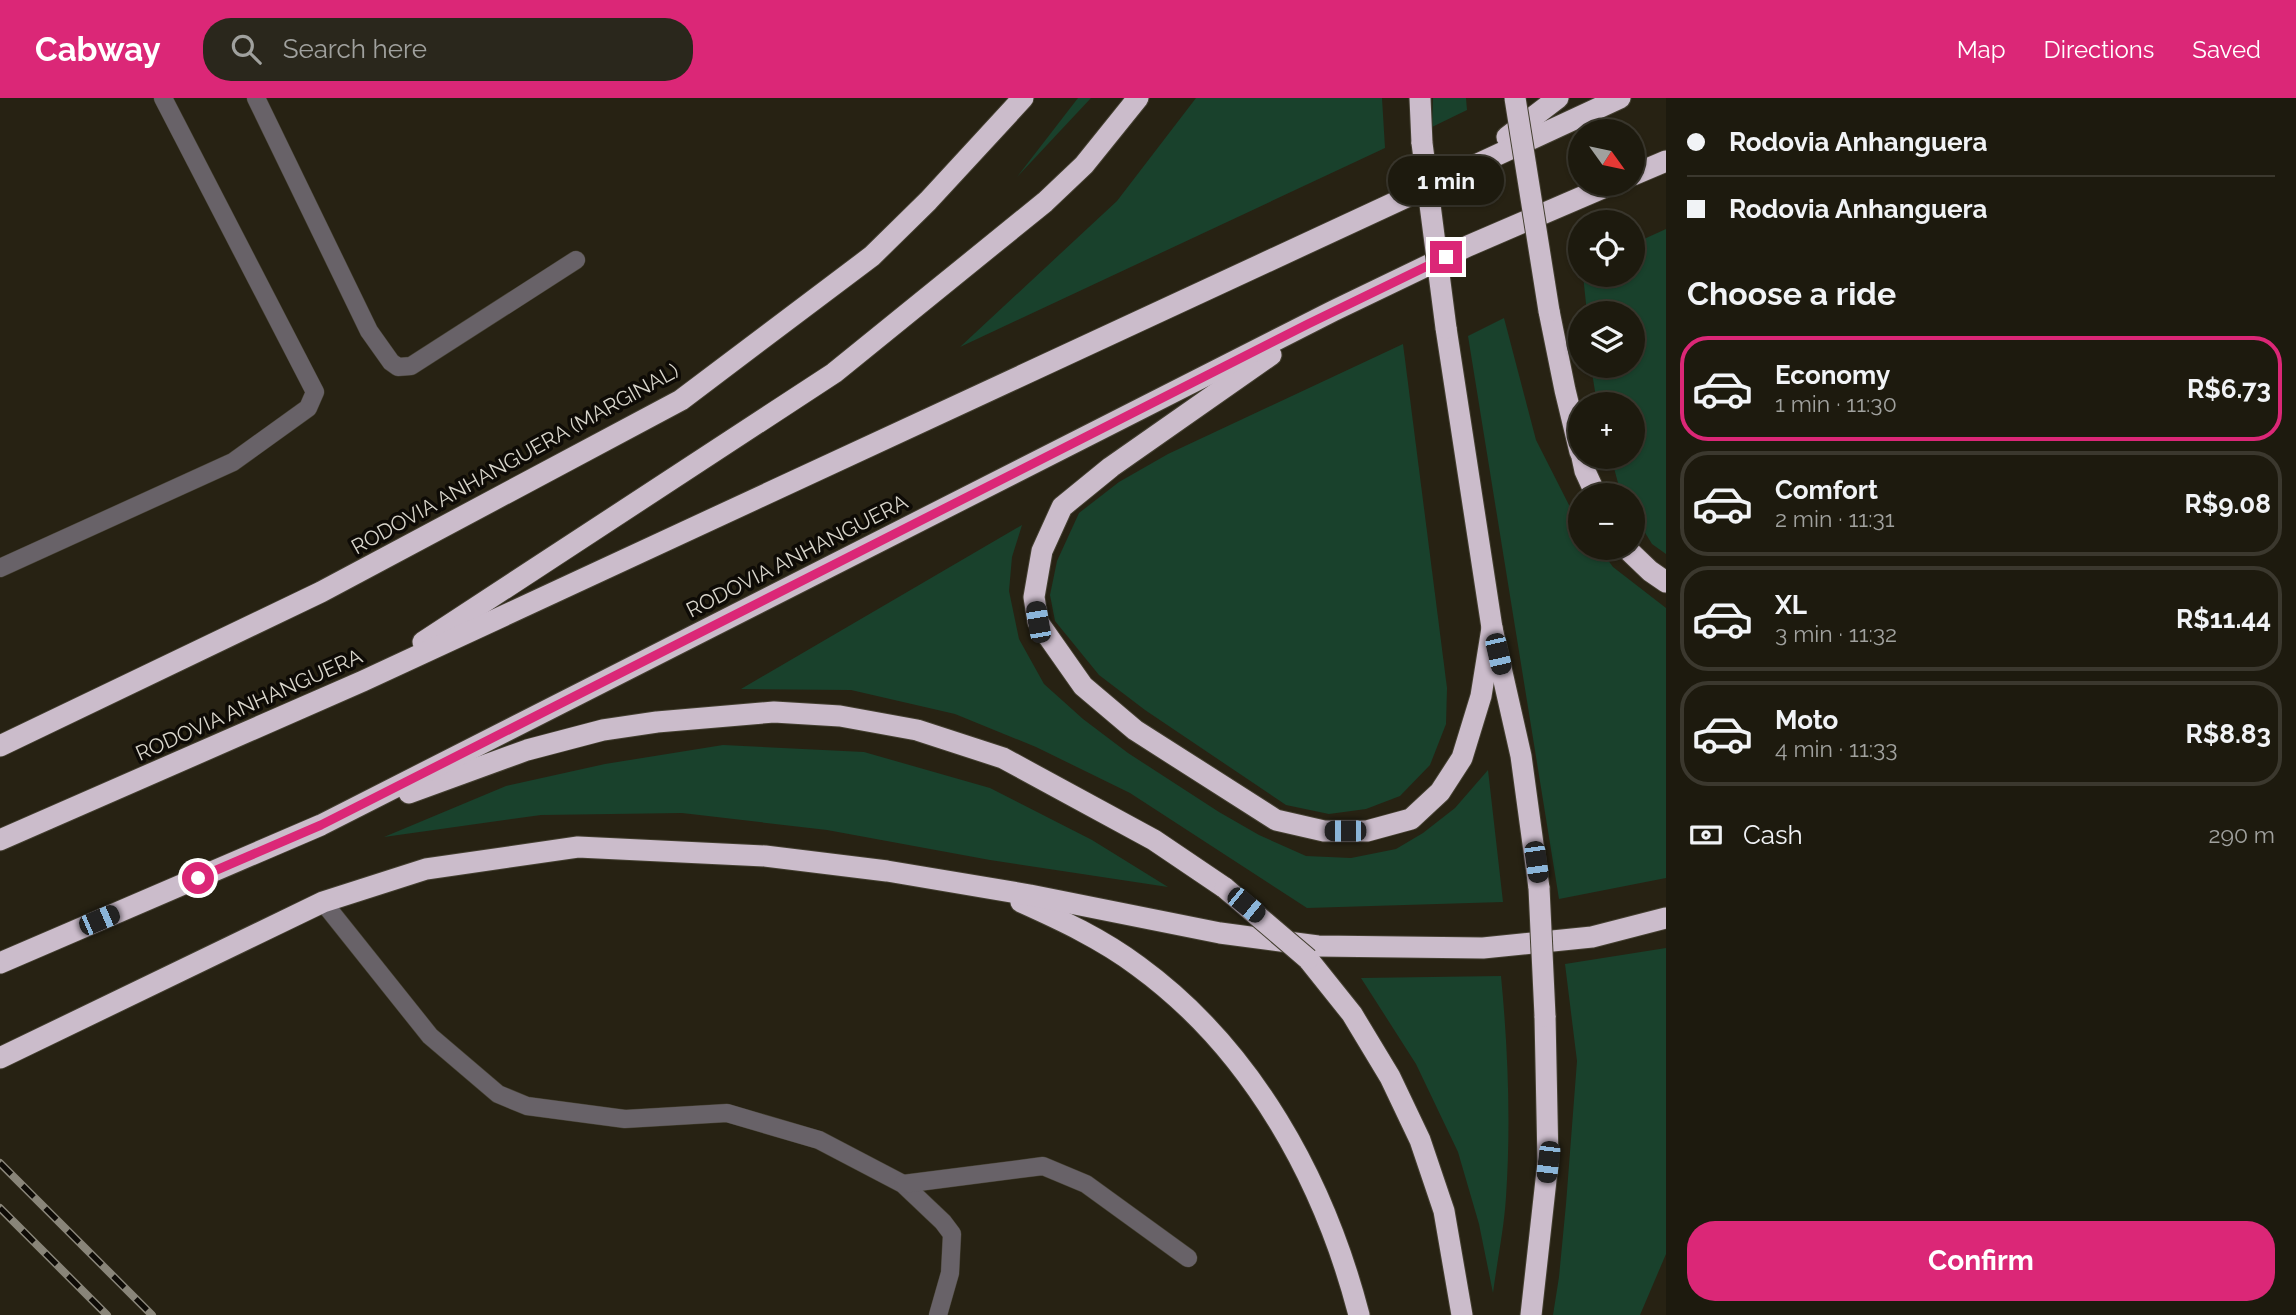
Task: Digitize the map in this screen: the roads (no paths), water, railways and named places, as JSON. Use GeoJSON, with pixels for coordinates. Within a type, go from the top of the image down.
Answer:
{"type":"FeatureCollection","features":[{"type":"Feature","properties":{"kind":"highway","name":"RODOVIA ANHANGUERA (MARGINAL)"},"geometry":{"type":"LineString","coordinates":[[0,746],[321,592],[681,400],[872,256],[928,201],[1023,98]]}},
{"type":"Feature","properties":{"kind":"highway"},"geometry":{"type":"LineString","coordinates":[[363,681],[834,373],[1045,202],[1084,165],[1138,98]]}},
{"type":"Feature","properties":{"kind":"highway"},"geometry":{"type":"LineString","coordinates":[[1420,98],[1422,144],[1446,328],[1492,628],[1521,756],[1539,888],[1548,1162],[1531,1315]]}},
{"type":"Feature","properties":{"kind":"highway"},"geometry":{"type":"LineString","coordinates":[[1515,98],[1549,311],[1568,402]]}},
{"type":"Feature","properties":{"kind":"highway"},"geometry":{"type":"LineString","coordinates":[[1464,171],[1558,98]]}},
{"type":"Feature","properties":{"kind":"highway","name":"RODOVIA ANHANGUERA"},"geometry":{"type":"LineString","coordinates":[[0,840],[363,681],[1620,98]]}},
{"type":"Feature","properties":{"kind":"highway"},"geometry":{"type":"LineString","coordinates":[[1645,170],[1666,161]]}},
{"type":"Feature","properties":{"kind":"highway","name":"RODOVIA ANHANGUERA"},"geometry":{"type":"LineString","coordinates":[[0,963],[321,825],[1333,312],[1468,246],[1584,196]]}},
{"type":"Feature","properties":{"kind":"highway"},"geometry":{"type":"LineString","coordinates":[[1333,312],[1111,467],[1062,507],[1042,551],[1034,597],[1038,622],[1083,686],[1135,730],[1276,820],[1324,831],[1367,831],[1411,819],[1440,792],[1462,758],[1481,696],[1492,628]]}},
{"type":"Feature","properties":{"kind":"highway"},"geometry":{"type":"LineString","coordinates":[[1639,560],[1666,582]]}},
{"type":"Feature","properties":{"kind":"highway"},"geometry":{"type":"LineString","coordinates":[[321,825],[527,750],[603,730],[657,722],[774,712],[839,716],[917,730],[1003,758],[1154,840],[1225,888],[1308,959],[1352,1014],[1390,1077],[1420,1140],[1444,1211],[1462,1315]]}},
{"type":"Feature","properties":{"kind":"highway"},"geometry":{"type":"LineString","coordinates":[[0,1058],[323,902],[426,869],[578,846],[765,856],[887,872],[1220,933],[1318,946],[1483,947],[1592,937],[1666,918]]}},
{"type":"Feature","properties":{"kind":"highway"},"geometry":{"type":"LineString","coordinates":[[990,889],[1069,924],[1138,965],[1209,1027],[1268,1103],[1316,1188],[1348,1271],[1359,1315]]}},
{"type":"Feature","properties":{"kind":"street"},"geometry":{"type":"LineString","coordinates":[[0,568],[233,461],[308,408],[315,392],[163,98]]}},
{"type":"Feature","properties":{"kind":"street"},"geometry":{"type":"LineString","coordinates":[[256,98],[369,331],[391,362],[398,367],[411,366],[576,260]]}},
{"type":"Feature","properties":{"kind":"street"},"geometry":{"type":"LineString","coordinates":[[323,902],[430,1036],[498,1094],[527,1106],[625,1119],[727,1113],[819,1140],[903,1184],[952,1234],[950,1273],[938,1315]]}},
{"type":"Feature","properties":{"kind":"street"},"geometry":{"type":"LineString","coordinates":[[903,1184],[1042,1166],[1086,1184],[1188,1258]]}},
{"type":"Feature","properties":{"kind":"railway"},"geometry":{"type":"LineString","coordinates":[[0,1163],[152,1315]]}},
{"type":"Feature","properties":{"kind":"railway"},"geometry":{"type":"LineString","coordinates":[[0,1208],[107,1315]]}}]}
